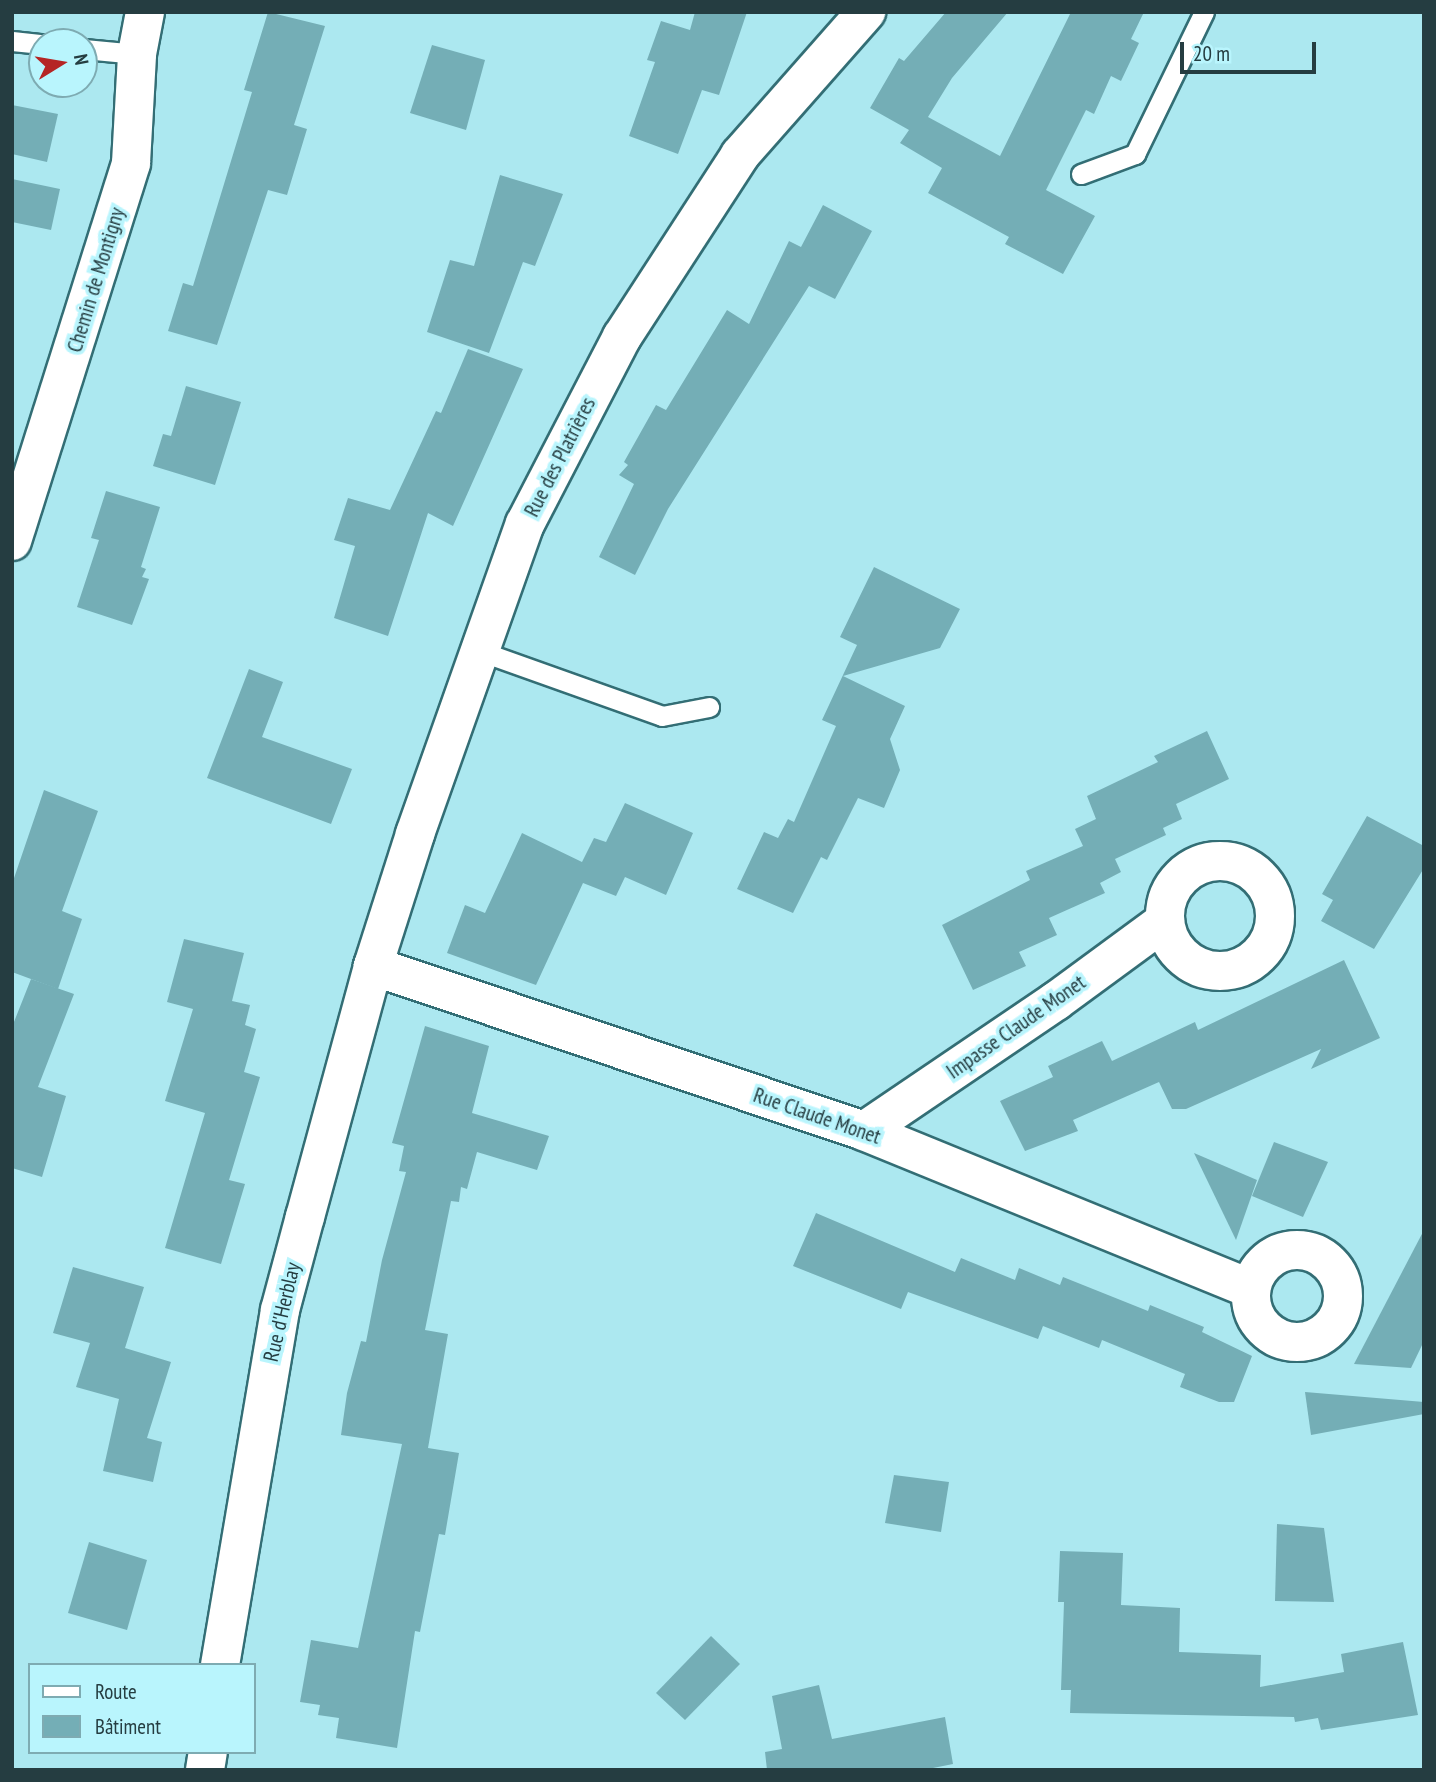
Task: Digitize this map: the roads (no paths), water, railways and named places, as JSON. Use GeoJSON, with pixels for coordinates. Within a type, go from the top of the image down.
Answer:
{"type":"FeatureCollection","features":[{"type":"Feature","properties":{"kind":"street","name":"Chemin de Montigny"},"geometry":{"type":"LineString","coordinates":[[12,541],[131,163],[137,54],[145,12]]}},
{"type":"Feature","properties":{"kind":"street","name":"Rue des Platrières"},"geometry":{"type":"LineString","coordinates":[[373,967],[477,650],[525,524],[622,337],[740,155],[866,12]]}},
{"type":"Feature","properties":{"kind":"street","name":"Impasse Claude Monet"},"geometry":{"type":"LineString","coordinates":[[864,1131],[1056,1001],[1165,921]]}},
{"type":"Feature","properties":{"kind":"street","name":"Rue Claude Monet"},"geometry":{"type":"LineString","coordinates":[[373,967],[864,1131],[1251,1289]]}},
{"type":"Feature","properties":{"kind":"street","name":"Rue d'Herblay"},"geometry":{"type":"LineString","coordinates":[[220,1663],[280,1310],[373,967]]}},
{"type":"Feature","properties":{"kind":"lane"},"geometry":{"type":"LineString","coordinates":[[1081,174],[1135,154],[1205,12]]}},
{"type":"Feature","properties":{"kind":"lane"},"geometry":{"type":"LineString","coordinates":[[98,50],[137,54]]}},
{"type":"Feature","properties":{"kind":"lane"},"geometry":{"type":"LineString","coordinates":[[477,650],[662,716],[709,707]]}}]}
